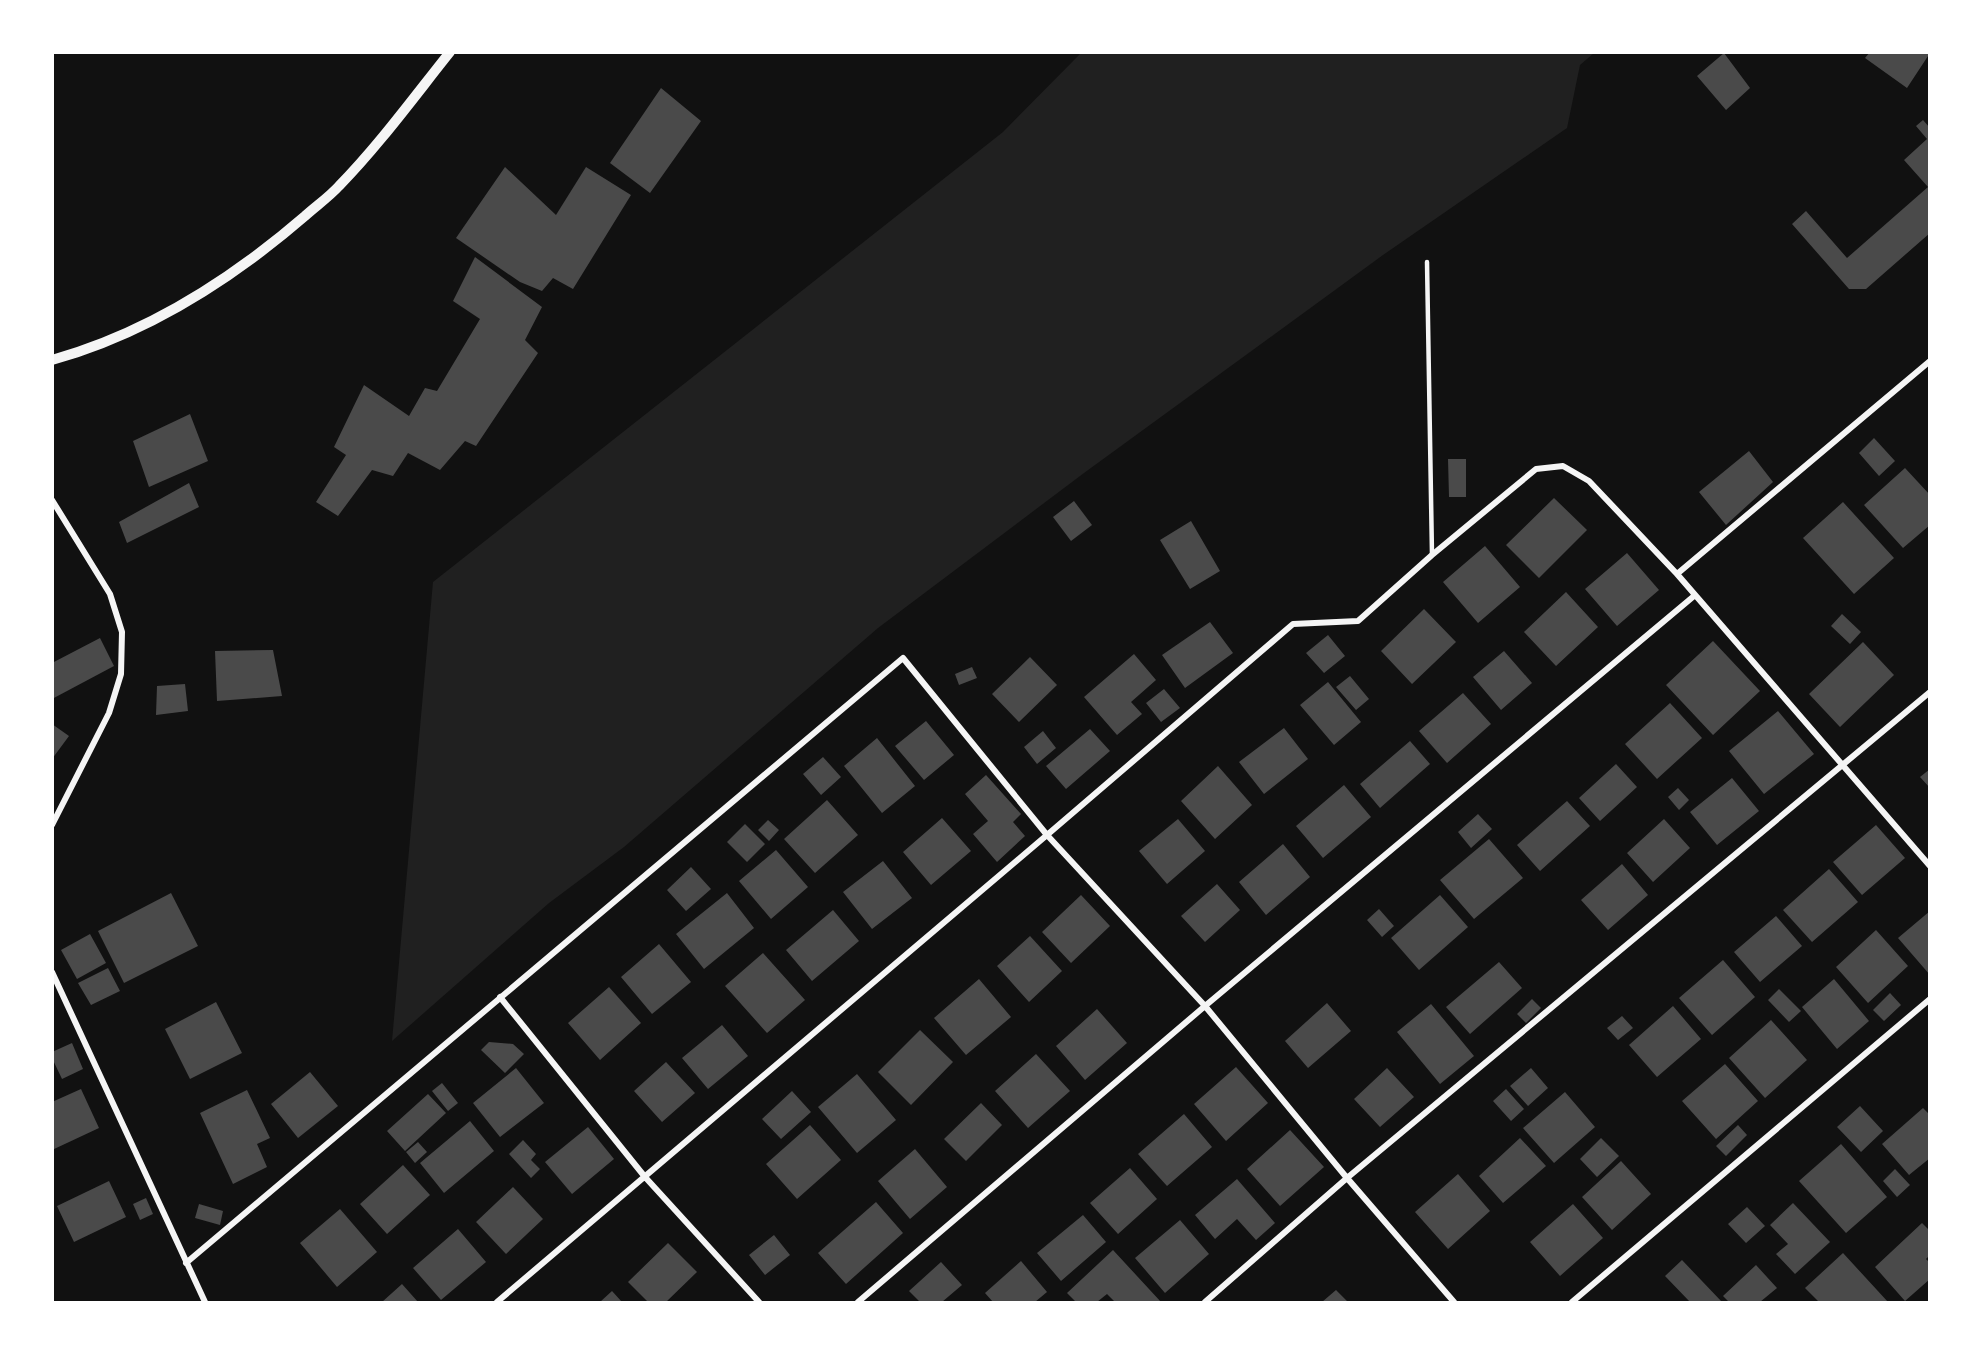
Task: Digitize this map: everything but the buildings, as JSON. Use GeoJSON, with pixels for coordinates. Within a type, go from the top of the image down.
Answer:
{"type":"FeatureCollection","features":[{"type":"Feature","properties":{"kind":"street"},"geometry":{"type":"LineString","coordinates":[[52,360],[79,352],[144,324],[208,288],[278,239],[339,187],[450,52]]}},
{"type":"Feature","properties":{"kind":"street"},"geometry":{"type":"LineString","coordinates":[[1677,574],[1929,361]]}},
{"type":"Feature","properties":{"kind":"street"},"geometry":{"type":"LineString","coordinates":[[497,1302],[1047,836],[1293,624],[1358,621],[1432,555],[1536,469],[1563,466],[1589,481],[1677,574],[1929,866]]}},
{"type":"Feature","properties":{"kind":"street"},"geometry":{"type":"LineString","coordinates":[[52,500],[110,594],[122,632],[121,674],[109,713],[52,825]]}},
{"type":"Feature","properties":{"kind":"street"},"geometry":{"type":"LineString","coordinates":[[858,1302],[1205,1006],[1694,596]]}},
{"type":"Feature","properties":{"kind":"street"},"geometry":{"type":"LineString","coordinates":[[186,1263],[903,658],[1047,836],[1205,1006],[1347,1178],[1454,1302]]}},
{"type":"Feature","properties":{"kind":"street"},"geometry":{"type":"LineString","coordinates":[[1205,1302],[1347,1178],[1929,692]]}},
{"type":"Feature","properties":{"kind":"street"},"geometry":{"type":"LineString","coordinates":[[52,972],[205,1302]]}},
{"type":"Feature","properties":{"kind":"street"},"geometry":{"type":"LineString","coordinates":[[500,997],[645,1177],[759,1302]]}},
{"type":"Feature","properties":{"kind":"street"},"geometry":{"type":"LineString","coordinates":[[1572,1302],[1929,999]]}},
{"type":"Feature","properties":{"kind":"lane"},"geometry":{"type":"LineString","coordinates":[[1427,262],[1432,555]]}},
{"type":"Feature","properties":{"kind":"shaded area"},"geometry":{"type":"Polygon","coordinates":[[[1081,53],[1594,53],[1580,65],[1567,128],[1383,255],[1084,473],[878,628],[624,847],[549,903],[392,1041],[433,582],[1003,132],[1081,53]]]}}]}
